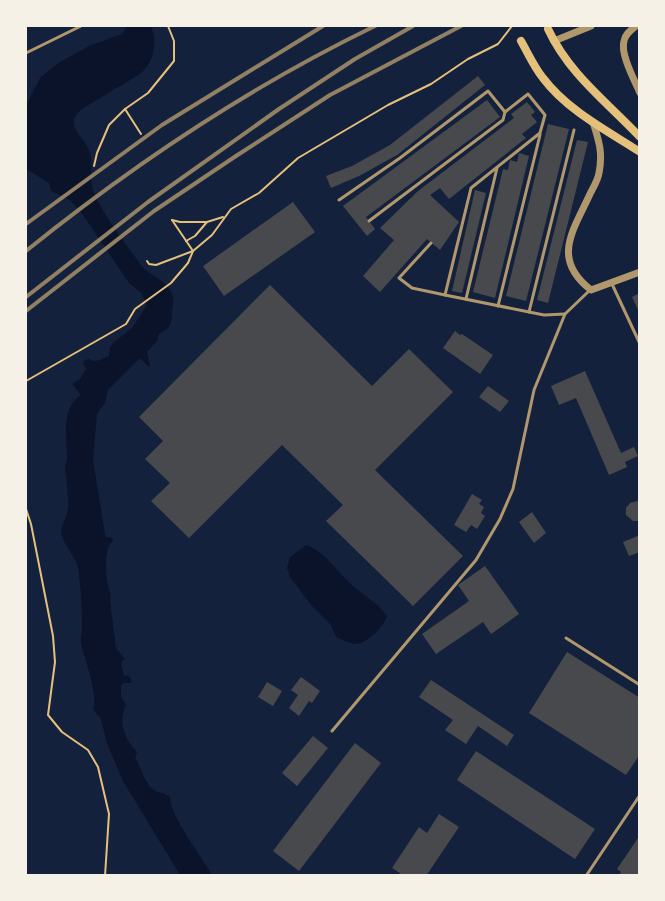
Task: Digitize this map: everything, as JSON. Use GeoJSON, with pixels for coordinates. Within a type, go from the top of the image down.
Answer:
{"type":"FeatureCollection","features":[{"type":"Feature","properties":{"kind":"main road"},"geometry":{"type":"LineString","coordinates":[[548,29],[586,85],[639,137]]}},
{"type":"Feature","properties":{"kind":"main road"},"geometry":{"type":"LineString","coordinates":[[521,41],[543,78],[560,96],[592,122],[639,152]]}},
{"type":"Feature","properties":{"kind":"street"},"geometry":{"type":"LineString","coordinates":[[554,41],[591,26]]}},
{"type":"Feature","properties":{"kind":"street"},"geometry":{"type":"LineString","coordinates":[[636,26],[627,33],[623,46],[639,93]]}},
{"type":"Feature","properties":{"kind":"street"},"geometry":{"type":"LineString","coordinates":[[592,122],[601,149],[599,175],[569,246],[572,271],[591,290],[639,272]]}},
{"type":"Feature","properties":{"kind":"lane"},"geometry":{"type":"LineString","coordinates":[[26,53],[81,26]]}},
{"type":"Feature","properties":{"kind":"lane"},"geometry":{"type":"LineString","coordinates":[[339,200],[400,158],[488,91],[505,112]]}},
{"type":"Feature","properties":{"kind":"lane"},"geometry":{"type":"LineString","coordinates":[[369,221],[503,120],[505,112],[528,94],[544,115],[498,306]]}},
{"type":"Feature","properties":{"kind":"lane"},"geometry":{"type":"LineString","coordinates":[[529,312],[574,130]]}},
{"type":"Feature","properties":{"kind":"lane"},"geometry":{"type":"LineString","coordinates":[[445,295],[471,188],[540,133]]}},
{"type":"Feature","properties":{"kind":"lane"},"geometry":{"type":"LineString","coordinates":[[466,299],[497,167]]}},
{"type":"Feature","properties":{"kind":"lane"},"geometry":{"type":"LineString","coordinates":[[431,243],[399,278],[412,288],[544,315],[565,314]]}},
{"type":"Feature","properties":{"kind":"lane"},"geometry":{"type":"LineString","coordinates":[[611,282],[639,344]]}},
{"type":"Feature","properties":{"kind":"lane"},"geometry":{"type":"LineString","coordinates":[[332,731],[476,560],[500,519],[513,489],[534,390],[565,314],[591,290]]}},
{"type":"Feature","properties":{"kind":"lane"},"geometry":{"type":"LineString","coordinates":[[566,638],[639,685]]}},
{"type":"Feature","properties":{"kind":"lane"},"geometry":{"type":"LineString","coordinates":[[586,876],[639,795]]}},
{"type":"Feature","properties":{"kind":"path"},"geometry":{"type":"LineString","coordinates":[[94,166],[96,153],[109,125],[125,109],[148,93],[174,61],[174,41],[168,26]]}},
{"type":"Feature","properties":{"kind":"path"},"geometry":{"type":"LineString","coordinates":[[193,251],[172,220],[207,222],[225,216],[259,192],[298,158],[388,105],[431,84],[468,59],[498,44],[512,26]]}},
{"type":"Feature","properties":{"kind":"path"},"geometry":{"type":"LineString","coordinates":[[125,109],[141,134]]}},
{"type":"Feature","properties":{"kind":"path"},"geometry":{"type":"LineString","coordinates":[[147,261],[149,264],[156,265],[193,251],[212,235],[225,216]]}},
{"type":"Feature","properties":{"kind":"path"},"geometry":{"type":"LineString","coordinates":[[186,241],[195,236],[207,222]]}},
{"type":"Feature","properties":{"kind":"path"},"geometry":{"type":"LineString","coordinates":[[26,381],[126,324],[135,309],[171,283],[188,263],[193,251]]}},
{"type":"Feature","properties":{"kind":"path"},"geometry":{"type":"LineString","coordinates":[[26,509],[32,524],[53,636],[55,662],[48,715],[55,726],[88,750],[98,767],[110,814],[105,876]]}},
{"type":"Feature","properties":{"kind":"water"},"geometry":{"type":"Polygon","coordinates":[[[127,26],[151,26],[154,45],[149,64],[140,74],[82,109],[76,115],[74,126],[90,153],[92,185],[101,208],[141,265],[168,287],[173,298],[172,320],[170,326],[159,334],[157,341],[147,352],[150,366],[141,359],[138,360],[108,390],[105,403],[97,414],[93,460],[105,534],[113,541],[106,555],[106,568],[116,648],[125,659],[121,662],[124,676],[128,675],[131,679],[131,683],[121,685],[121,696],[126,705],[122,720],[124,730],[137,752],[135,758],[149,785],[170,797],[175,815],[212,875],[180,875],[123,781],[107,744],[101,719],[93,709],[93,686],[81,640],[82,606],[78,568],[61,531],[68,504],[65,469],[67,415],[74,401],[81,395],[72,384],[80,379],[86,369],[83,363],[85,360],[97,361],[109,356],[110,347],[132,328],[147,305],[141,293],[129,283],[83,215],[70,200],[51,191],[49,183],[26,169],[26,105],[40,78],[58,63],[91,45],[122,34],[127,26]]]}},
{"type":"Feature","properties":{"kind":"water"},"geometry":{"type":"Polygon","coordinates":[[[306,545],[325,557],[346,580],[375,603],[387,616],[374,635],[364,642],[354,644],[336,637],[331,625],[311,605],[290,577],[287,568],[290,557],[306,545]]]}},
{"type":"Feature","properties":{"kind":"building"},"geometry":{"type":"Polygon","coordinates":[[[478,76],[485,85],[397,155],[331,188],[326,176],[352,166],[390,145],[478,76]]]}},
{"type":"Feature","properties":{"kind":"building"},"geometry":{"type":"Polygon","coordinates":[[[487,100],[500,117],[366,217],[375,229],[367,236],[343,206],[487,100]]]}},
{"type":"Feature","properties":{"kind":"building"},"geometry":{"type":"Polygon","coordinates":[[[527,102],[535,112],[531,115],[537,122],[522,134],[526,138],[449,199],[440,188],[430,195],[459,222],[440,250],[427,239],[380,292],[363,276],[394,240],[380,228],[418,191],[514,118],[511,114],[527,102]]]}},
{"type":"Feature","properties":{"kind":"building"},"geometry":{"type":"Polygon","coordinates":[[[548,124],[569,129],[526,301],[506,296],[548,124]]]}},
{"type":"Feature","properties":{"kind":"building"},"geometry":{"type":"Polygon","coordinates":[[[577,140],[588,142],[548,303],[537,300],[577,140]]]}},
{"type":"Feature","properties":{"kind":"building"},"geometry":{"type":"Polygon","coordinates":[[[519,153],[529,156],[495,298],[473,292],[503,169],[508,170],[510,160],[517,162],[519,153]]]}},
{"type":"Feature","properties":{"kind":"building"},"geometry":{"type":"Polygon","coordinates":[[[475,190],[486,193],[462,293],[452,291],[475,190]]]}},
{"type":"Feature","properties":{"kind":"building"},"geometry":{"type":"Polygon","coordinates":[[[293,202],[315,232],[224,296],[203,266],[293,202]]]}},
{"type":"Feature","properties":{"kind":"building"},"geometry":{"type":"Polygon","coordinates":[[[270,285],[372,386],[409,349],[453,392],[375,470],[463,556],[413,606],[326,521],[343,505],[282,445],[189,538],[151,501],[170,483],[145,459],[163,441],[139,417],[270,285]]]}},
{"type":"Feature","properties":{"kind":"building"},"geometry":{"type":"Polygon","coordinates":[[[640,293],[640,314],[632,297],[640,293]]]}},
{"type":"Feature","properties":{"kind":"building"},"geometry":{"type":"Polygon","coordinates":[[[455,331],[493,355],[480,374],[443,348],[455,331]]]}},
{"type":"Feature","properties":{"kind":"building"},"geometry":{"type":"Polygon","coordinates":[[[585,371],[621,453],[634,447],[638,456],[625,462],[627,467],[609,475],[576,398],[559,405],[551,386],[585,371]]]}},
{"type":"Feature","properties":{"kind":"building"},"geometry":{"type":"Polygon","coordinates":[[[488,386],[509,401],[500,412],[479,397],[488,386]]]}},
{"type":"Feature","properties":{"kind":"building"},"geometry":{"type":"Polygon","coordinates":[[[472,494],[482,500],[479,504],[484,507],[481,513],[485,516],[477,529],[471,525],[466,532],[454,525],[472,494]]]}},
{"type":"Feature","properties":{"kind":"building"},"geometry":{"type":"Polygon","coordinates":[[[640,502],[640,521],[633,521],[626,515],[626,508],[630,503],[640,502]]]}},
{"type":"Feature","properties":{"kind":"building"},"geometry":{"type":"Polygon","coordinates":[[[532,512],[546,533],[534,543],[519,522],[532,512]]]}},
{"type":"Feature","properties":{"kind":"building"},"geometry":{"type":"Polygon","coordinates":[[[640,535],[640,552],[629,556],[623,542],[640,535]]]}},
{"type":"Feature","properties":{"kind":"building"},"geometry":{"type":"Polygon","coordinates":[[[485,566],[519,614],[491,634],[483,622],[436,654],[422,634],[469,601],[458,585],[485,566]]]}},
{"type":"Feature","properties":{"kind":"building"},"geometry":{"type":"Polygon","coordinates":[[[567,652],[640,698],[640,754],[626,775],[529,713],[567,652]]]}},
{"type":"Feature","properties":{"kind":"building"},"geometry":{"type":"Polygon","coordinates":[[[301,677],[320,691],[312,703],[309,701],[299,716],[289,708],[298,695],[291,690],[301,677]]]}},
{"type":"Feature","properties":{"kind":"building"},"geometry":{"type":"Polygon","coordinates":[[[431,680],[514,735],[507,746],[478,726],[466,744],[445,730],[453,720],[419,697],[431,680]]]}},
{"type":"Feature","properties":{"kind":"building"},"geometry":{"type":"Polygon","coordinates":[[[267,682],[282,691],[273,706],[258,697],[267,682]]]}},
{"type":"Feature","properties":{"kind":"building"},"geometry":{"type":"Polygon","coordinates":[[[313,736],[328,748],[297,786],[282,773],[313,736]]]}},
{"type":"Feature","properties":{"kind":"building"},"geometry":{"type":"Polygon","coordinates":[[[355,743],[381,763],[299,871],[273,851],[355,743]]]}},
{"type":"Feature","properties":{"kind":"building"},"geometry":{"type":"Polygon","coordinates":[[[476,751],[595,829],[575,859],[457,780],[476,751]]]}},
{"type":"Feature","properties":{"kind":"building"},"geometry":{"type":"Polygon","coordinates":[[[439,814],[459,827],[426,876],[398,876],[400,873],[392,868],[419,827],[427,833],[439,814]]]}},
{"type":"Feature","properties":{"kind":"building"},"geometry":{"type":"Polygon","coordinates":[[[640,835],[640,876],[619,876],[621,872],[617,869],[640,835]]]}},
{"type":"Feature","properties":{"kind":"railway"},"geometry":{"type":"LineString","coordinates":[[26,224],[162,125],[323,26]]}},
{"type":"Feature","properties":{"kind":"railway"},"geometry":{"type":"LineString","coordinates":[[26,251],[151,157],[194,128],[283,74],[375,26]]}},
{"type":"Feature","properties":{"kind":"railway"},"geometry":{"type":"LineString","coordinates":[[26,297],[148,202],[279,109],[355,59],[413,26]]}},
{"type":"Feature","properties":{"kind":"railway"},"geometry":{"type":"LineString","coordinates":[[26,311],[154,211],[236,156],[330,95],[461,26]]}}]}
